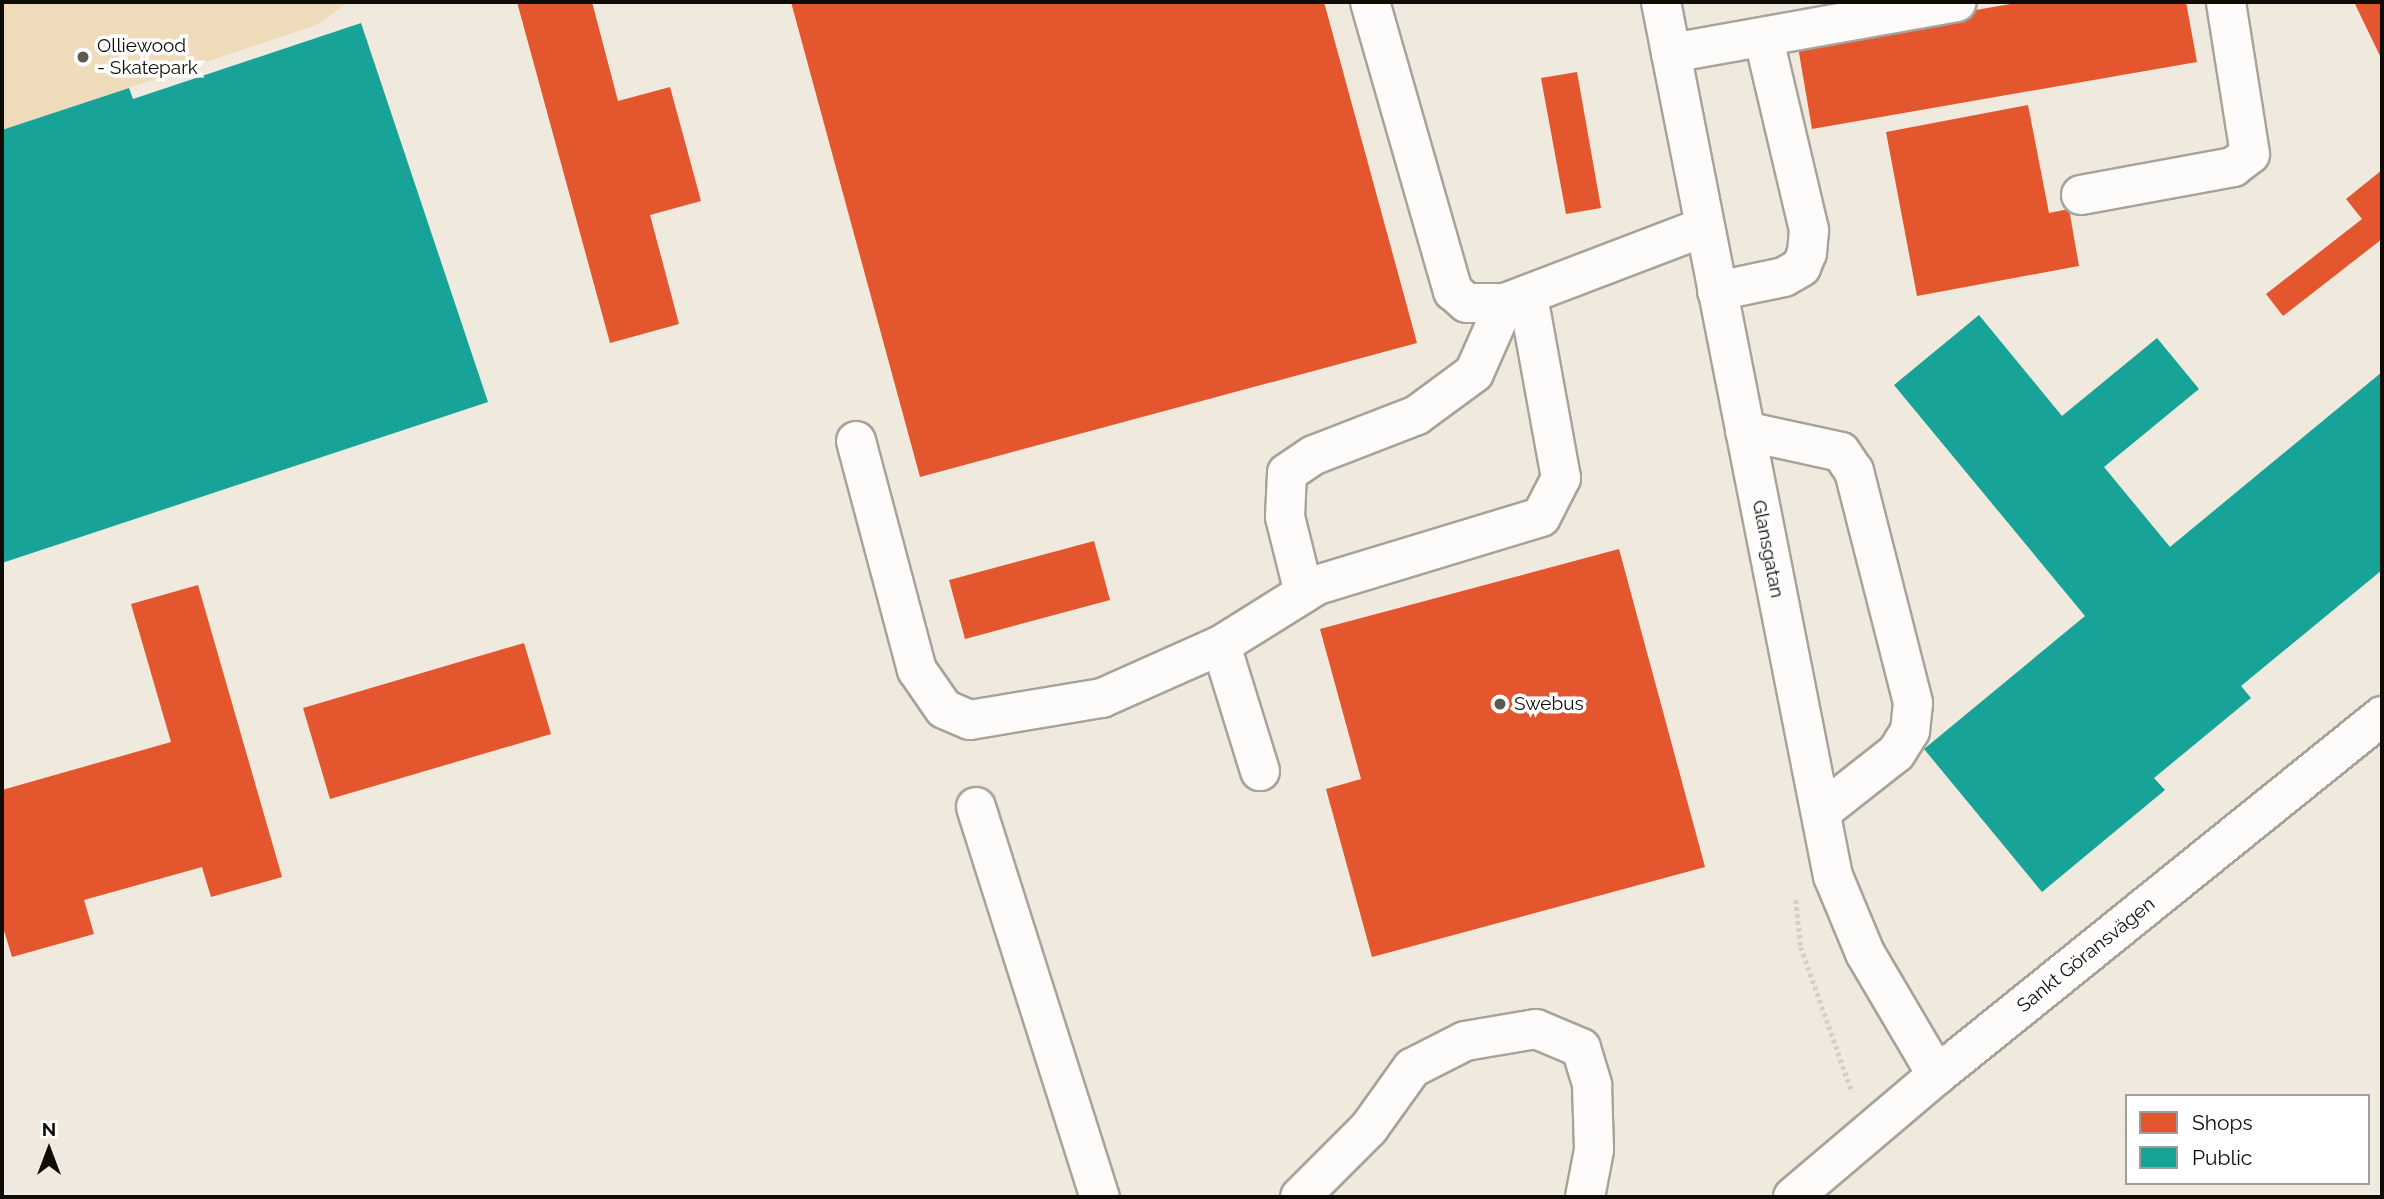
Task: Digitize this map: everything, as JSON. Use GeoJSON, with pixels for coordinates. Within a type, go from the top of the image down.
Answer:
{"type":"FeatureCollection","features":[{"type":"Feature","properties":{"kind":"street"},"geometry":{"type":"LineString","coordinates":[[1370,2],[1452,291],[1467,303],[1516,300],[1704,227]]}},
{"type":"Feature","properties":{"kind":"street","name":"Glansgatan"},"geometry":{"type":"LineString","coordinates":[[1661,2],[1833,876],[1865,953],[1937,1075]]}},
{"type":"Feature","properties":{"kind":"street"},"geometry":{"type":"LineString","coordinates":[[1671,53],[1764,40],[1955,2]]}},
{"type":"Feature","properties":{"kind":"street"},"geometry":{"type":"LineString","coordinates":[[2081,195],[2233,167],[2250,154],[2226,2]]}},
{"type":"Feature","properties":{"kind":"street"},"geometry":{"type":"LineString","coordinates":[[1717,290],[1784,277],[1801,267],[1807,253],[1809,230],[1764,40]]}},
{"type":"Feature","properties":{"kind":"street"},"geometry":{"type":"LineString","coordinates":[[1304,593],[1285,517],[1287,473],[1314,455],[1417,415],[1474,373],[1516,300]]}},
{"type":"Feature","properties":{"kind":"street"},"geometry":{"type":"LineString","coordinates":[[856,441],[917,670],[944,709],[970,720],[1102,698],[1221,645],[1304,593],[1541,517],[1561,478],[1516,300]]}},
{"type":"Feature","properties":{"kind":"street"},"geometry":{"type":"LineString","coordinates":[[1745,431],[1841,452],[1854,471],[1913,703],[1910,731],[1896,753],[1821,812]]}},
{"type":"Feature","properties":{"kind":"street"},"geometry":{"type":"LineString","coordinates":[[1221,645],[1260,771]]}},
{"type":"Feature","properties":{"kind":"street","name":"Sankt Göransvägen"},"geometry":{"type":"LineString","coordinates":[[1793,1197],[1937,1075],[2382,716]]}},
{"type":"Feature","properties":{"kind":"street"},"geometry":{"type":"LineString","coordinates":[[976,807],[1100,1197]]}},
{"type":"Feature","properties":{"kind":"street"},"geometry":{"type":"LineString","coordinates":[[1300,1197],[1369,1128],[1412,1068],[1465,1041],[1536,1028],[1581,1048],[1591,1085],[1594,1150],[1585,1197]]}},
{"type":"Feature","properties":{"kind":"shaded area","name":"Olliewood - Skatepark"},"geometry":{"type":"Polygon","coordinates":[[[2,2],[349,2],[316,25],[2,130],[2,2]]]}},
{"type":"Feature","properties":{"kind":"building: Shops"},"geometry":{"type":"Polygon","coordinates":[[[517,2],[592,2],[618,101],[670,87],[701,201],[650,215],[679,324],[610,343],[517,2]]]}},
{"type":"Feature","properties":{"kind":"building: Shops"},"geometry":{"type":"Polygon","coordinates":[[[791,2],[1324,2],[1417,343],[920,477],[791,2]]]}},
{"type":"Feature","properties":{"kind":"building: Shops"},"geometry":{"type":"Polygon","coordinates":[[[2022,2],[2186,2],[2197,62],[1812,129],[1797,41],[2022,2]]]}},
{"type":"Feature","properties":{"kind":"building: Shops"},"geometry":{"type":"Polygon","coordinates":[[[2354,2],[2382,2],[2382,60],[2354,2]]]}},
{"type":"Feature","properties":{"kind":"building: Shops"},"geometry":{"type":"Polygon","coordinates":[[[1577,72],[1601,208],[1566,214],[1541,78],[1577,72]]]}},
{"type":"Feature","properties":{"kind":"building: Shops"},"geometry":{"type":"Polygon","coordinates":[[[2028,105],[2049,213],[2069,209],[2079,266],[1917,296],[1886,132],[2028,105]]]}},
{"type":"Feature","properties":{"kind":"building: Shops"},"geometry":{"type":"Polygon","coordinates":[[[2382,170],[2382,239],[2283,316],[2266,294],[2362,219],[2346,199],[2382,170]]]}},
{"type":"Feature","properties":{"kind":"building: Shops"},"geometry":{"type":"Polygon","coordinates":[[[1094,541],[1110,600],[965,639],[949,580],[1094,541]]]}},
{"type":"Feature","properties":{"kind":"building: Shops","name":"Swebus"},"geometry":{"type":"Polygon","coordinates":[[[1619,549],[1705,867],[1372,957],[1326,789],[1361,779],[1320,629],[1619,549]]]}},
{"type":"Feature","properties":{"kind":"building: Shops"},"geometry":{"type":"Polygon","coordinates":[[[198,585],[282,877],[211,897],[202,867],[84,900],[94,934],[12,957],[2,924],[2,790],[171,742],[131,604],[198,585]]]}},
{"type":"Feature","properties":{"kind":"building: Shops"},"geometry":{"type":"Polygon","coordinates":[[[524,643],[551,734],[330,799],[303,708],[524,643]]]}},
{"type":"Feature","properties":{"kind":"building: Public"},"geometry":{"type":"Polygon","coordinates":[[[361,23],[488,402],[2,563],[2,130],[129,88],[133,99],[361,23]]]}},
{"type":"Feature","properties":{"kind":"building: Public"},"geometry":{"type":"Polygon","coordinates":[[[1979,315],[2062,416],[2157,338],[2199,389],[2104,467],[2170,547],[2382,372],[2382,570],[2241,686],[2251,698],[2154,778],[2165,790],[2042,892],[1924,749],[2085,616],[1894,385],[1979,315]]]}},
{"type":"Feature","properties":{"kind":"place","name":"Olliewood - Skatepark"},"geometry":{"type":"Point","coordinates":[83,57]}},
{"type":"Feature","properties":{"kind":"place","name":"Swebus"},"geometry":{"type":"Point","coordinates":[1500,704]}}]}
